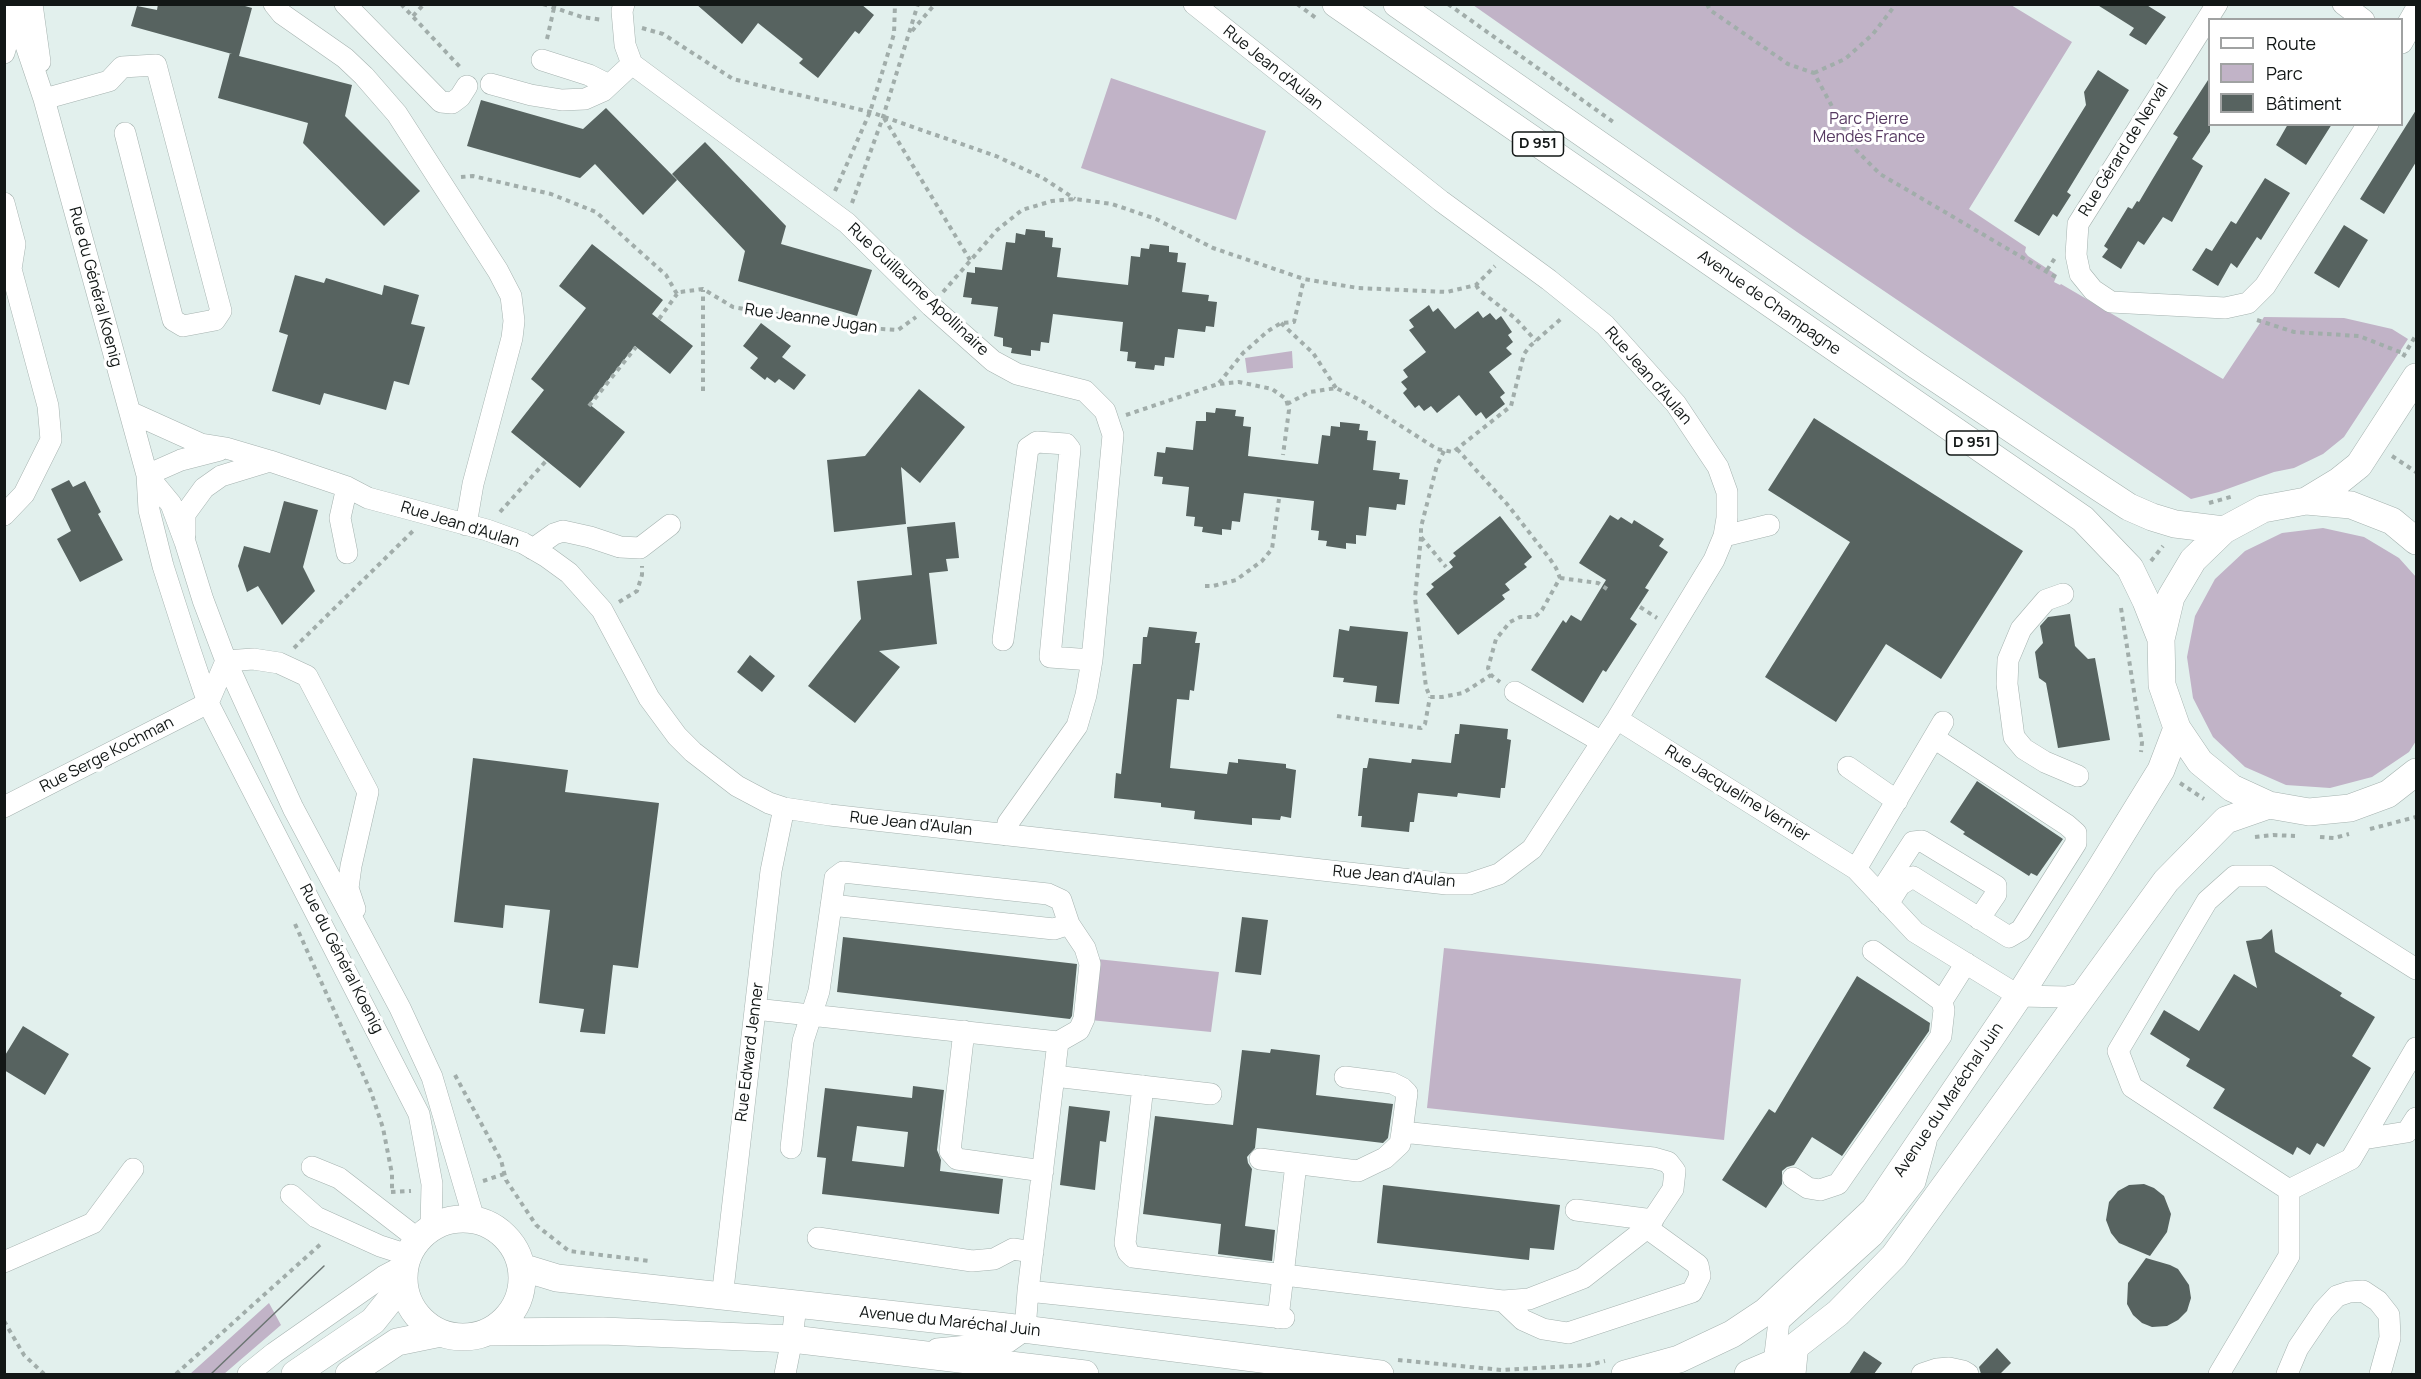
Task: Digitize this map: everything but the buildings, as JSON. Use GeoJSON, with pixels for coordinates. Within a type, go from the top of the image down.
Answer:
{"type":"FeatureCollection","features":[{"type":"Feature","properties":{"kind":"main road","name":"Avenue de Champagne"},"geometry":{"type":"LineString","coordinates":[[1336,4],[2083,519],[2130,568],[2127,590],[2146,601],[2161,639]]}},
{"type":"Feature","properties":{"kind":"main road","name":"Avenue de Champagne"},"geometry":{"type":"LineString","coordinates":[[1397,4],[1916,365],[2129,507],[2175,524],[2224,530]]}},
{"type":"Feature","properties":{"kind":"main road"},"geometry":{"type":"LineString","coordinates":[[2306,501],[2339,481],[2359,465],[2411,366]]}},
{"type":"Feature","properties":{"kind":"main road"},"geometry":{"type":"LineString","coordinates":[[2416,541],[2392,521],[2350,505],[2306,501],[2263,509],[2224,530],[2193,560],[2171,597],[2161,639],[2162,685],[2177,728],[2200,762],[2232,788],[2269,805],[2309,812],[2350,808],[2388,794],[2416,789]]}},
{"type":"Feature","properties":{"kind":"main road","name":"Avenue du Maréchal Juin"},"geometry":{"type":"LineString","coordinates":[[1618,1367],[1679,1359],[1732,1334],[1765,1312],[1874,1210],[2019,996],[2100,869],[2161,770],[2177,728]]}},
{"type":"Feature","properties":{"kind":"main road"},"geometry":{"type":"LineString","coordinates":[[2388,794],[2416,772]]}},
{"type":"Feature","properties":{"kind":"main road"},"geometry":{"type":"LineString","coordinates":[[1748,1374],[1781,1370],[1798,1344],[1838,1313],[1894,1256],[2166,881],[2226,820],[2269,805]]}},
{"type":"Feature","properties":{"kind":"main road"},"geometry":{"type":"LineString","coordinates":[[296,1374],[373,1321],[389,1301],[413,1252],[445,1221],[459,1218],[474,1219],[490,1225],[505,1236],[515,1250],[521,1266],[522,1287],[515,1305],[503,1321],[487,1332]]}},
{"type":"Feature","properties":{"kind":"main road"},"geometry":{"type":"LineString","coordinates":[[413,1252],[406,1293],[413,1310],[425,1324],[441,1333],[464,1337],[487,1332],[603,1331],[792,1339],[1085,1374]]}},
{"type":"Feature","properties":{"kind":"main road","name":"Avenue du Maréchal Juin"},"geometry":{"type":"LineString","coordinates":[[521,1266],[557,1278],[796,1305],[1016,1336],[1389,1367]]}},
{"type":"Feature","properties":{"kind":"main road"},"geometry":{"type":"LineString","coordinates":[[349,1374],[397,1342],[441,1333]]}},
{"type":"Feature","properties":{"kind":"street"},"geometry":{"type":"LineString","coordinates":[[274,4],[282,14],[329,45],[364,76],[398,114],[507,286],[514,308],[512,338],[473,484],[466,525]]}},
{"type":"Feature","properties":{"kind":"street"},"geometry":{"type":"LineString","coordinates":[[345,4],[441,102],[452,103],[460,97],[467,86]]}},
{"type":"Feature","properties":{"kind":"street","name":"Rue Jean d'Aulan"},"geometry":{"type":"LineString","coordinates":[[130,412],[201,444],[226,448],[270,461],[347,487],[368,498],[487,530],[533,549],[569,573],[602,610],[649,698],[677,736],[693,752],[737,786],[769,803],[784,808],[1006,835],[1418,881],[1469,884],[1499,874],[1532,849],[1617,719],[1714,560],[1724,536],[1727,492],[1718,467],[1676,404],[1605,325],[1300,90],[1194,4]]}},
{"type":"Feature","properties":{"kind":"street"},"geometry":{"type":"LineString","coordinates":[[2343,4],[2361,18]]}},
{"type":"Feature","properties":{"kind":"street","name":"Rue Gérard de Nerval"},"geometry":{"type":"LineString","coordinates":[[2080,274],[2076,255],[2078,224],[2211,7]]}},
{"type":"Feature","properties":{"kind":"street"},"geometry":{"type":"LineString","coordinates":[[4,53],[19,8]]}},
{"type":"Feature","properties":{"kind":"street","name":"Rue du Général Koenig"},"geometry":{"type":"LineString","coordinates":[[19,8],[147,475],[149,510],[163,566],[208,703],[419,1114],[432,1184],[413,1252]]}},
{"type":"Feature","properties":{"kind":"street"},"geometry":{"type":"LineString","coordinates":[[2403,41],[2407,34],[2408,23],[2416,9]]}},
{"type":"Feature","properties":{"kind":"street"},"geometry":{"type":"LineString","coordinates":[[491,84],[531,95],[562,100],[585,99],[603,91],[632,64],[625,45],[624,13]]}},
{"type":"Feature","properties":{"kind":"street"},"geometry":{"type":"LineString","coordinates":[[542,60],[588,75],[609,85]]}},
{"type":"Feature","properties":{"kind":"street","name":"Rue Guillaume Apollinaire"},"geometry":{"type":"LineString","coordinates":[[632,64],[847,223],[931,306],[1001,365],[1017,374],[1085,391],[1105,411],[1113,435],[1092,660],[1086,695],[1077,726],[1008,823],[1006,835]]}},
{"type":"Feature","properties":{"kind":"street"},"geometry":{"type":"LineString","coordinates":[[44,99],[109,81],[122,68],[156,65],[221,311],[215,320],[183,326],[173,320],[125,133]]}},
{"type":"Feature","properties":{"kind":"street"},"geometry":{"type":"LineString","coordinates":[[2080,274],[2093,290],[2111,302],[2225,308],[2248,303],[2265,286],[2366,126]]}},
{"type":"Feature","properties":{"kind":"street"},"geometry":{"type":"LineString","coordinates":[[4,203],[15,244],[8,269],[48,406],[51,440],[24,494],[4,515]]}},
{"type":"Feature","properties":{"kind":"street"},"geometry":{"type":"LineString","coordinates":[[1003,640],[1028,448],[1036,442],[1066,444],[1070,449],[1050,657],[1092,660]]}},
{"type":"Feature","properties":{"kind":"street"},"geometry":{"type":"LineString","coordinates":[[147,475],[181,460],[226,448]]}},
{"type":"Feature","properties":{"kind":"street"},"geometry":{"type":"LineString","coordinates":[[185,542],[185,514],[204,488],[221,476],[270,461]]}},
{"type":"Feature","properties":{"kind":"street"},"geometry":{"type":"LineString","coordinates":[[147,475],[183,491],[204,488]]}},
{"type":"Feature","properties":{"kind":"street","name":"Rue du Général Koenig"},"geometry":{"type":"LineString","coordinates":[[147,475],[171,504],[202,600],[226,661],[293,808],[367,945],[432,1077],[474,1219]]}},
{"type":"Feature","properties":{"kind":"street"},"geometry":{"type":"LineString","coordinates":[[347,487],[340,518],[347,553]]}},
{"type":"Feature","properties":{"kind":"street"},"geometry":{"type":"LineString","coordinates":[[533,549],[554,534],[563,531],[590,537],[620,548],[640,548],[670,525]]}},
{"type":"Feature","properties":{"kind":"street"},"geometry":{"type":"LineString","coordinates":[[1724,536],[1769,525]]}},
{"type":"Feature","properties":{"kind":"street"},"geometry":{"type":"LineString","coordinates":[[2063,594],[2046,600],[2021,629],[2008,660],[2007,684],[2014,737],[2024,749],[2045,762],[2078,776]]}},
{"type":"Feature","properties":{"kind":"street","name":"Rue du Général Koenig"},"geometry":{"type":"LineString","coordinates":[[226,661],[253,659],[279,663],[307,676],[368,792],[348,888],[367,945]]}},
{"type":"Feature","properties":{"kind":"street"},"geometry":{"type":"LineString","coordinates":[[208,703],[226,661]]}},
{"type":"Feature","properties":{"kind":"street"},"geometry":{"type":"LineString","coordinates":[[1515,692],[1602,742]]}},
{"type":"Feature","properties":{"kind":"street","name":"Rue Serge Kochman"},"geometry":{"type":"LineString","coordinates":[[4,807],[208,703]]}},
{"type":"Feature","properties":{"kind":"street","name":"Rue Jacqueline Vernier"},"geometry":{"type":"LineString","coordinates":[[1617,719],[1856,869],[1915,932],[2019,996]]}},
{"type":"Feature","properties":{"kind":"street"},"geometry":{"type":"LineString","coordinates":[[1856,869],[1938,730],[2076,833],[2076,843],[2021,930],[2009,937],[1913,877],[1884,899]]}},
{"type":"Feature","properties":{"kind":"street"},"geometry":{"type":"LineString","coordinates":[[1848,767],[1897,801]]}},
{"type":"Feature","properties":{"kind":"street","name":"Rue Edward Jenner"},"geometry":{"type":"LineString","coordinates":[[722,1298],[771,871],[784,808]]}},
{"type":"Feature","properties":{"kind":"street"},"geometry":{"type":"LineString","coordinates":[[1884,899],[1913,842],[1922,842],[1996,886],[1996,894],[1978,919]]}},
{"type":"Feature","properties":{"kind":"street"},"geometry":{"type":"LineString","coordinates":[[755,1009],[812,1015],[964,1031],[1058,1042],[1079,1030],[1084,1019],[1090,963],[1085,948],[1069,924],[1061,900],[1048,894],[843,872],[835,878],[819,991],[812,1015],[803,1041],[791,1148]]}},
{"type":"Feature","properties":{"kind":"street"},"geometry":{"type":"LineString","coordinates":[[2289,1190],[2132,1087],[2118,1051],[2207,901],[2235,876],[2269,876],[2416,969]]}},
{"type":"Feature","properties":{"kind":"street"},"geometry":{"type":"LineString","coordinates":[[831,905],[1054,929],[1069,924]]}},
{"type":"Feature","properties":{"kind":"street"},"geometry":{"type":"LineString","coordinates":[[1793,1178],[1808,1188],[1820,1190],[1838,1184],[1941,1036],[1944,1010],[1942,1001],[1873,951]]}},
{"type":"Feature","properties":{"kind":"street"},"geometry":{"type":"LineString","coordinates":[[1942,1001],[1966,963]]}},
{"type":"Feature","properties":{"kind":"street"},"geometry":{"type":"LineString","coordinates":[[2019,996],[2067,997],[2084,993]]}},
{"type":"Feature","properties":{"kind":"street"},"geometry":{"type":"LineString","coordinates":[[964,1031],[950,1151],[957,1159],[1043,1171]]}},
{"type":"Feature","properties":{"kind":"street"},"geometry":{"type":"LineString","coordinates":[[898,1352],[1016,1336],[1028,1291],[1058,1042]]}},
{"type":"Feature","properties":{"kind":"street"},"geometry":{"type":"LineString","coordinates":[[2289,1190],[2351,1159],[2416,1048]]}},
{"type":"Feature","properties":{"kind":"street"},"geometry":{"type":"LineString","coordinates":[[1054,1076],[1211,1094]]}},
{"type":"Feature","properties":{"kind":"street"},"geometry":{"type":"LineString","coordinates":[[1260,1159],[1358,1171],[1385,1158],[1400,1144],[1407,1093],[1392,1083],[1345,1077]]}},
{"type":"Feature","properties":{"kind":"street"},"geometry":{"type":"LineString","coordinates":[[1143,1086],[1125,1243],[1128,1252],[1133,1257],[1503,1301],[1529,1299],[1583,1278],[1650,1224],[1673,1189],[1675,1171],[1668,1162],[1654,1158],[1402,1132]]}},
{"type":"Feature","properties":{"kind":"street"},"geometry":{"type":"LineString","coordinates":[[2363,1139],[2407,1132],[2416,1118]]}},
{"type":"Feature","properties":{"kind":"street"},"geometry":{"type":"LineString","coordinates":[[1781,1370],[1779,1321],[1873,1236],[1915,1182],[1930,1130]]}},
{"type":"Feature","properties":{"kind":"street"},"geometry":{"type":"LineString","coordinates":[[1028,1291],[1281,1318],[1283,1275],[1296,1164]]}},
{"type":"Feature","properties":{"kind":"street"},"geometry":{"type":"LineString","coordinates":[[312,1167],[339,1178],[413,1252]]}},
{"type":"Feature","properties":{"kind":"street"},"geometry":{"type":"LineString","coordinates":[[4,1262],[93,1223],[133,1169]]}},
{"type":"Feature","properties":{"kind":"street"},"geometry":{"type":"LineString","coordinates":[[2219,1374],[2289,1256],[2289,1190]]}},
{"type":"Feature","properties":{"kind":"street"},"geometry":{"type":"LineString","coordinates":[[291,1195],[316,1217],[380,1246],[413,1252]]}},
{"type":"Feature","properties":{"kind":"street"},"geometry":{"type":"LineString","coordinates":[[1503,1301],[1523,1320],[1543,1329],[1568,1333],[1692,1292],[1700,1276],[1698,1265],[1650,1224],[1576,1210]]}},
{"type":"Feature","properties":{"kind":"street"},"geometry":{"type":"LineString","coordinates":[[818,1238],[972,1261],[994,1259],[1013,1249],[1033,1251]]}},
{"type":"Feature","properties":{"kind":"street"},"geometry":{"type":"LineString","coordinates":[[248,1374],[274,1353],[384,1276],[413,1252]]}},
{"type":"Feature","properties":{"kind":"street"},"geometry":{"type":"LineString","coordinates":[[2287,1374],[2298,1348],[2323,1311],[2337,1296],[2363,1291],[2378,1301],[2390,1315],[2390,1338],[2380,1374]]}},
{"type":"Feature","properties":{"kind":"street"},"geometry":{"type":"LineString","coordinates":[[785,1374],[796,1305]]}},
{"type":"Feature","properties":{"kind":"street"},"geometry":{"type":"LineString","coordinates":[[1922,1374],[1937,1368],[1949,1368],[1968,1374]]}},
{"type":"Feature","properties":{"kind":"path"},"geometry":{"type":"LineString","coordinates":[[401,4],[466,73],[467,86]]}},
{"type":"Feature","properties":{"kind":"path"},"geometry":{"type":"LineString","coordinates":[[413,16],[424,4]]}},
{"type":"Feature","properties":{"kind":"path"},"geometry":{"type":"LineString","coordinates":[[543,4],[582,17],[624,13],[663,34],[733,79],[870,112],[996,156],[1043,178],[1075,199],[1112,204],[1145,215],[1213,248],[1304,279],[1358,288],[1447,292],[1476,285],[1509,253]]}},
{"type":"Feature","properties":{"kind":"path"},"geometry":{"type":"LineString","coordinates":[[821,203],[837,189],[870,112],[894,34],[895,4]]}},
{"type":"Feature","properties":{"kind":"path"},"geometry":{"type":"LineString","coordinates":[[847,223],[853,200],[884,117],[918,4]]}},
{"type":"Feature","properties":{"kind":"path"},"geometry":{"type":"LineString","coordinates":[[909,34],[935,4]]}},
{"type":"Feature","properties":{"kind":"path"},"geometry":{"type":"LineString","coordinates":[[1707,4],[1710,10],[1788,64],[1814,73],[1855,149],[1880,174],[2061,280],[2080,274]]}},
{"type":"Feature","properties":{"kind":"path"},"geometry":{"type":"LineString","coordinates":[[1814,73],[1845,59],[1873,34],[1896,4]]}},
{"type":"Feature","properties":{"kind":"path"},"geometry":{"type":"LineString","coordinates":[[542,60],[554,8]]}},
{"type":"Feature","properties":{"kind":"path"},"geometry":{"type":"LineString","coordinates":[[884,117],[970,261]]}},
{"type":"Feature","properties":{"kind":"path"},"geometry":{"type":"LineString","coordinates":[[444,184],[459,177],[473,176],[550,194],[596,212],[666,275],[677,294]]}},
{"type":"Feature","properties":{"kind":"path","name":"Rue Jeanne Jugan"},"geometry":{"type":"LineString","coordinates":[[703,289],[733,307],[852,327],[898,330],[931,306],[997,230],[1022,210],[1052,201],[1075,199]]}},
{"type":"Feature","properties":{"kind":"path"},"geometry":{"type":"LineString","coordinates":[[1218,384],[1252,344],[1281,323],[1294,322],[1304,279]]}},
{"type":"Feature","properties":{"kind":"path"},"geometry":{"type":"LineString","coordinates":[[1476,285],[1479,290],[1515,318],[1536,342]]}},
{"type":"Feature","properties":{"kind":"path"},"geometry":{"type":"LineString","coordinates":[[658,319],[677,294],[703,289],[703,391]]}},
{"type":"Feature","properties":{"kind":"path"},"geometry":{"type":"LineString","coordinates":[[1281,323],[1313,353],[1336,388],[1444,451],[1453,452],[1511,406],[1521,361],[1530,346],[1562,319],[1573,301]]}},
{"type":"Feature","properties":{"kind":"path"},"geometry":{"type":"LineString","coordinates":[[2225,308],[2294,332],[2360,336],[2411,366]]}},
{"type":"Feature","properties":{"kind":"path"},"geometry":{"type":"LineString","coordinates":[[589,406],[636,347]]}},
{"type":"Feature","properties":{"kind":"path"},"geometry":{"type":"LineString","coordinates":[[1109,423],[1137,409],[1218,384],[1239,382],[1272,389],[1286,399],[1289,410],[1283,455]]}},
{"type":"Feature","properties":{"kind":"path"},"geometry":{"type":"LineString","coordinates":[[1287,404],[1310,392],[1336,388]]}},
{"type":"Feature","properties":{"kind":"path"},"geometry":{"type":"LineString","coordinates":[[1456,448],[1511,510],[1557,568],[1560,578],[1542,610],[1535,617],[1520,617],[1510,622],[1496,639],[1488,661],[1488,668],[1491,675],[1515,692]]}},
{"type":"Feature","properties":{"kind":"path"},"geometry":{"type":"LineString","coordinates":[[1337,716],[1421,728],[1425,724],[1430,697],[1426,687],[1415,598],[1421,527],[1437,465],[1444,451]]}},
{"type":"Feature","properties":{"kind":"path"},"geometry":{"type":"LineString","coordinates":[[2201,505],[2235,495]]}},
{"type":"Feature","properties":{"kind":"path"},"geometry":{"type":"LineString","coordinates":[[1205,585],[1213,586],[1236,580],[1262,561],[1272,549],[1279,499]]}},
{"type":"Feature","properties":{"kind":"path"},"geometry":{"type":"LineString","coordinates":[[279,663],[429,516]]}},
{"type":"Feature","properties":{"kind":"path"},"geometry":{"type":"LineString","coordinates":[[2140,761],[2142,743],[2127,590],[2160,551],[2175,524]]}},
{"type":"Feature","properties":{"kind":"path"},"geometry":{"type":"LineString","coordinates":[[1421,537],[1446,567]]}},
{"type":"Feature","properties":{"kind":"path"},"geometry":{"type":"LineString","coordinates":[[602,610],[637,591],[642,575],[640,548]]}},
{"type":"Feature","properties":{"kind":"path"},"geometry":{"type":"LineString","coordinates":[[1560,578],[1598,583],[1607,589]]}},
{"type":"Feature","properties":{"kind":"path"},"geometry":{"type":"LineString","coordinates":[[1430,697],[1463,693],[1491,675]]}},
{"type":"Feature","properties":{"kind":"path"},"geometry":{"type":"LineString","coordinates":[[2365,830],[2416,817]]}},
{"type":"Feature","properties":{"kind":"path"},"geometry":{"type":"LineString","coordinates":[[2314,837],[2334,838],[2355,832]]}},
{"type":"Feature","properties":{"kind":"path"},"geometry":{"type":"LineString","coordinates":[[2244,839],[2272,835],[2304,836]]}},
{"type":"Feature","properties":{"kind":"path"},"geometry":{"type":"LineString","coordinates":[[294,920],[371,1092],[383,1128],[392,1174],[392,1192]]}},
{"type":"Feature","properties":{"kind":"path"},"geometry":{"type":"LineString","coordinates":[[454,1073],[501,1160],[506,1180],[536,1225],[569,1251],[658,1263]]}},
{"type":"Feature","properties":{"kind":"path"},"geometry":{"type":"LineString","coordinates":[[176,1374],[339,1227]]}},
{"type":"Feature","properties":{"kind":"path"},"geometry":{"type":"LineString","coordinates":[[4,1321],[24,1355],[44,1374]]}},
{"type":"Feature","properties":{"kind":"path"},"geometry":{"type":"LineString","coordinates":[[1389,1367],[1502,1370],[1589,1365],[1618,1367]]}},
{"type":"Feature","properties":{"kind":"green space","name":"Parc Pierre Mendès France"},"geometry":{"type":"Polygon","coordinates":[[[1473,5],[2011,5],[2072,42],[1969,209],[2026,247],[2025,252],[2028,256],[2057,275],[2054,282],[2223,379],[2264,317],[2344,318],[2392,329],[2408,339],[2344,437],[2323,454],[2294,468],[2274,472],[2219,492],[2191,499],[1797,232],[1473,5]]]}},
{"type":"Feature","properties":{"kind":"green space"},"geometry":{"type":"Polygon","coordinates":[[[1111,78],[1266,131],[1236,220],[1081,168],[1111,78]]]}},
{"type":"Feature","properties":{"kind":"green space"},"geometry":{"type":"Polygon","coordinates":[[[1292,351],[1293,368],[1247,373],[1245,358],[1292,351]]]}},
{"type":"Feature","properties":{"kind":"green space"},"geometry":{"type":"Polygon","coordinates":[[[2323,528],[2364,537],[2399,558],[2416,577],[2416,741],[2409,752],[2372,777],[2330,788],[2286,785],[2245,767],[2213,737],[2193,698],[2187,657],[2195,616],[2215,579],[2245,551],[2282,533],[2323,528]]]}},
{"type":"Feature","properties":{"kind":"green space"},"geometry":{"type":"Polygon","coordinates":[[[1444,948],[1741,979],[1724,1140],[1427,1108],[1444,948]]]}},
{"type":"Feature","properties":{"kind":"green space"},"geometry":{"type":"Polygon","coordinates":[[[1097,959],[1219,972],[1211,1032],[1090,1020],[1097,959]]]}},
{"type":"Feature","properties":{"kind":"green space"},"geometry":{"type":"Polygon","coordinates":[[[269,1303],[281,1325],[224,1374],[190,1374],[269,1303]]]}},
{"type":"Feature","properties":{"kind":"tram line"},"geometry":{"type":"LineString","coordinates":[[211,1374],[324,1266]]}}]}
